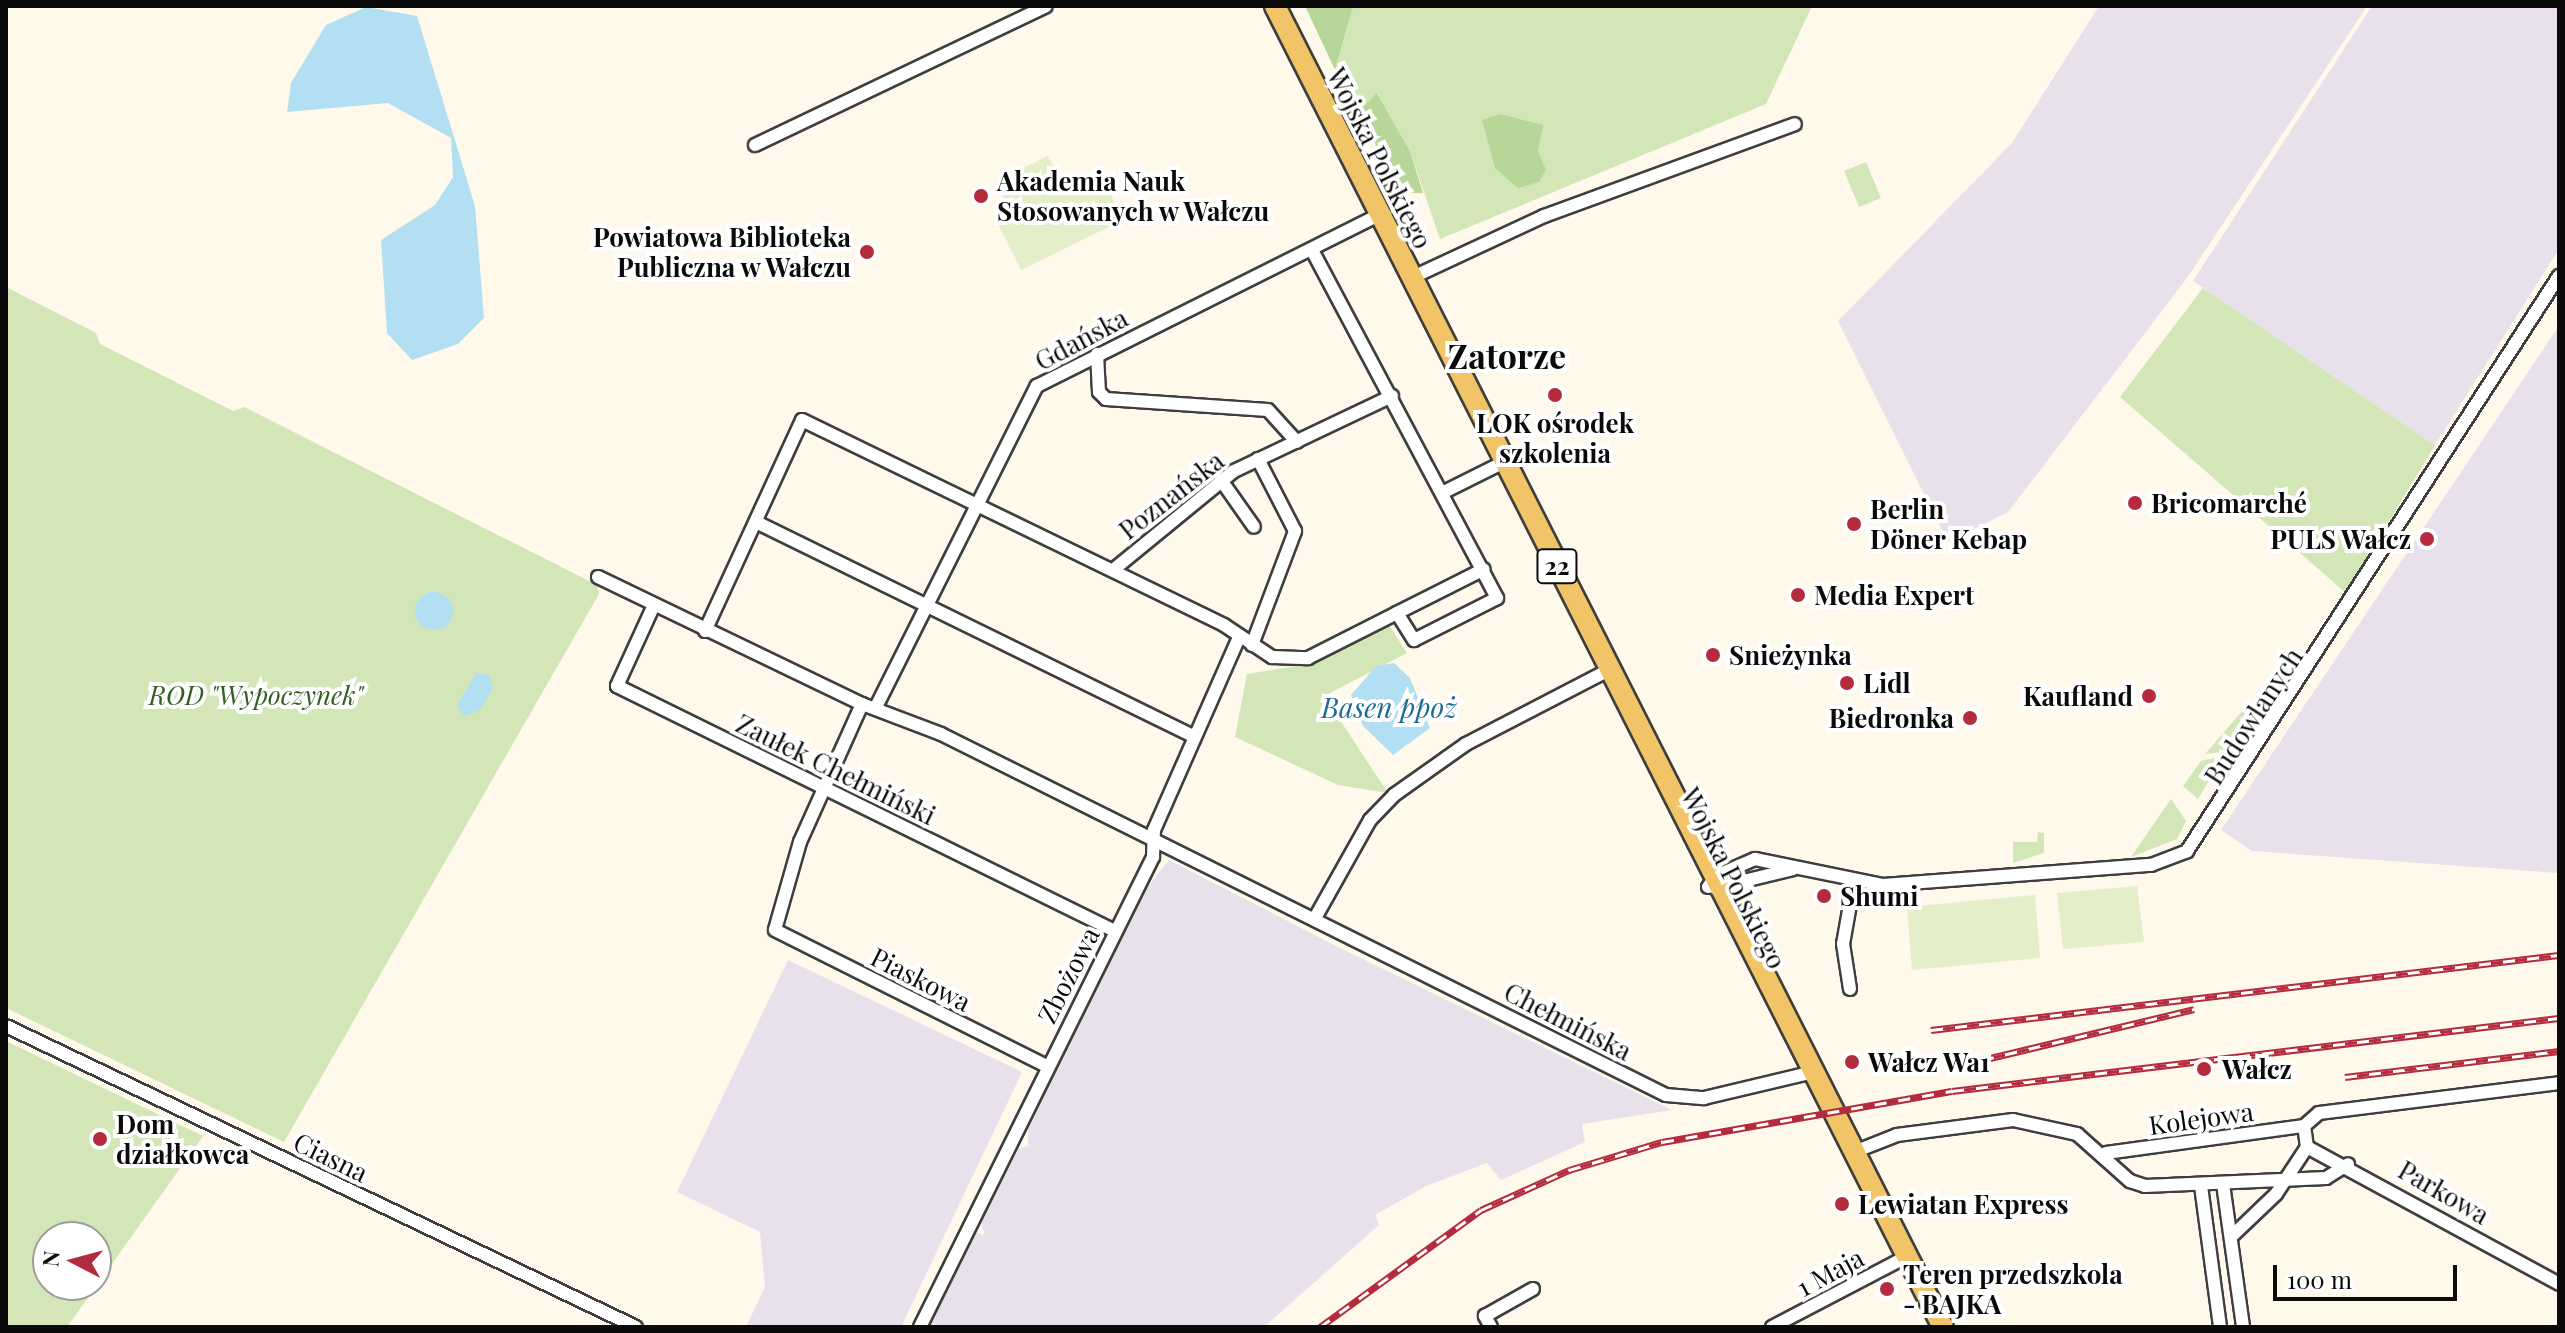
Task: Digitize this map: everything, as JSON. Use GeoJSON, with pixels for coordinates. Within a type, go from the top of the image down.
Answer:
{"type":"FeatureCollection","features":[{"type":"Feature","properties":{"kind":"main road","name":"Wojska Polskiego"},"geometry":{"type":"LineString","coordinates":[[1275,6],[1439,333],[1465,369],[1491,436],[1635,720],[1656,783],[1740,924],[1803,1053]]}},
{"type":"Feature","properties":{"kind":"main road","name":"Wojska Polskiego"},"geometry":{"type":"LineString","coordinates":[[1715,883],[1943,1327]]}},
{"type":"Feature","properties":{"kind":"street"},"geometry":{"type":"LineString","coordinates":[[755,145],[1046,6]]}},
{"type":"Feature","properties":{"kind":"street"},"geometry":{"type":"LineString","coordinates":[[1411,278],[1544,216],[1795,124]]}},
{"type":"Feature","properties":{"kind":"street","name":"Gdańska"},"geometry":{"type":"LineString","coordinates":[[877,705],[1037,386],[1379,215]]}},
{"type":"Feature","properties":{"kind":"street"},"geometry":{"type":"LineString","coordinates":[[1312,250],[1444,492],[1497,598],[1414,640],[1397,613]]}},
{"type":"Feature","properties":{"kind":"street","name":"Budowlanych"},"geometry":{"type":"LineString","coordinates":[[1715,883],[1755,859],[1854,882],[2151,865],[2187,851],[2559,276]]}},
{"type":"Feature","properties":{"kind":"street"},"geometry":{"type":"LineString","coordinates":[[1097,354],[1099,392],[1106,399],[1268,410],[1297,442]]}},
{"type":"Feature","properties":{"kind":"street","name":"Poznańska"},"geometry":{"type":"LineString","coordinates":[[1392,396],[1258,459],[1221,480],[1113,570],[1272,657],[1308,658],[1484,569]]}},
{"type":"Feature","properties":{"kind":"street"},"geometry":{"type":"LineString","coordinates":[[705,631],[802,420],[1113,570]]}},
{"type":"Feature","properties":{"kind":"street"},"geometry":{"type":"LineString","coordinates":[[1252,645],[1295,531],[1258,459]]}},
{"type":"Feature","properties":{"kind":"street"},"geometry":{"type":"LineString","coordinates":[[1444,492],[1504,462]]}},
{"type":"Feature","properties":{"kind":"street"},"geometry":{"type":"LineString","coordinates":[[1221,480],[1254,527]]}},
{"type":"Feature","properties":{"kind":"street"},"geometry":{"type":"LineString","coordinates":[[756,522],[1194,737]]}},
{"type":"Feature","properties":{"kind":"street"},"geometry":{"type":"LineString","coordinates":[[598,577],[862,704],[877,705],[1154,841]]}},
{"type":"Feature","properties":{"kind":"street","name":"Zaułek Chełmiński"},"geometry":{"type":"LineString","coordinates":[[654,605],[617,686],[1115,931]]}},
{"type":"Feature","properties":{"kind":"street","name":"Zbożowa"},"geometry":{"type":"LineString","coordinates":[[920,1327],[1115,931],[1194,737],[1239,637]]}},
{"type":"Feature","properties":{"kind":"street"},"geometry":{"type":"LineString","coordinates":[[1315,918],[1370,820],[1394,795],[1466,744],[1609,670]]}},
{"type":"Feature","properties":{"kind":"street"},"geometry":{"type":"LineString","coordinates":[[822,785],[862,704]]}},
{"type":"Feature","properties":{"kind":"street","name":"Piaskowa"},"geometry":{"type":"LineString","coordinates":[[822,785],[775,930],[1046,1066]]}},
{"type":"Feature","properties":{"kind":"street","name":"Chełmińska"},"geometry":{"type":"LineString","coordinates":[[1154,841],[1315,918],[1666,1095],[1704,1098],[1813,1072]]}},
{"type":"Feature","properties":{"kind":"street","name":"Budowlanych"},"geometry":{"type":"LineString","coordinates":[[1715,883],[1746,880],[1770,869],[1808,869]]}},
{"type":"Feature","properties":{"kind":"street"},"geometry":{"type":"LineString","coordinates":[[1740,924],[1746,880]]}},
{"type":"Feature","properties":{"kind":"street"},"geometry":{"type":"LineString","coordinates":[[1850,989],[1843,944],[1854,882]]}},
{"type":"Feature","properties":{"kind":"street","name":"Ciasna"},"geometry":{"type":"LineString","coordinates":[[6,1026],[636,1327]]}},
{"type":"Feature","properties":{"kind":"street","name":"Kolejowa"},"geometry":{"type":"LineString","coordinates":[[2106,1153],[2304,1126],[2319,1113],[2559,1083]]}},
{"type":"Feature","properties":{"kind":"street"},"geometry":{"type":"LineString","coordinates":[[1854,1152],[1897,1135],[2013,1120],[2077,1134],[2106,1153],[2130,1181],[2201,1186],[2285,1177],[2326,1178],[2348,1164]]}},
{"type":"Feature","properties":{"kind":"street"},"geometry":{"type":"LineString","coordinates":[[2231,1237],[2285,1177],[2307,1147],[2304,1126]]}},
{"type":"Feature","properties":{"kind":"street","name":"Parkowa"},"geometry":{"type":"LineString","coordinates":[[2307,1147],[2348,1164],[2559,1284]]}},
{"type":"Feature","properties":{"kind":"street"},"geometry":{"type":"LineString","coordinates":[[2223,1184],[2243,1327]]}},
{"type":"Feature","properties":{"kind":"street"},"geometry":{"type":"LineString","coordinates":[[2201,1186],[2220,1327]]}},
{"type":"Feature","properties":{"kind":"street","name":"1 Maja"},"geometry":{"type":"LineString","coordinates":[[1772,1327],[1908,1256]]}},
{"type":"Feature","properties":{"kind":"street"},"geometry":{"type":"LineString","coordinates":[[1491,1327],[1485,1316],[1533,1289]]}},
{"type":"Feature","properties":{"kind":"shaded area"},"geometry":{"type":"Polygon","coordinates":[[[2099,6],[2367,6],[2187,278],[2008,512],[1948,542],[1838,321],[2012,143],[2099,6]]]}},
{"type":"Feature","properties":{"kind":"shaded area"},"geometry":{"type":"Polygon","coordinates":[[[2372,6],[2559,6],[2559,249],[2435,445],[2193,281],[2372,6]]]}},
{"type":"Feature","properties":{"kind":"shaded area"},"geometry":{"type":"Polygon","coordinates":[[[2559,326],[2559,873],[2252,851],[2221,830],[2559,326]]]}},
{"type":"Feature","properties":{"kind":"shaded area"},"geometry":{"type":"Polygon","coordinates":[[[1169,860],[1334,945],[1672,1110],[1582,1124],[1585,1142],[1501,1180],[1487,1163],[1426,1186],[1375,1215],[1379,1225],[1264,1327],[929,1327],[976,1233],[985,1235],[981,1223],[1019,1148],[1028,1146],[1028,1122],[1077,1022],[1146,889],[1169,860]]]}},
{"type":"Feature","properties":{"kind":"shaded area"},"geometry":{"type":"Polygon","coordinates":[[[788,960],[1022,1072],[901,1327],[746,1327],[765,1287],[760,1232],[677,1192],[788,960]]]}},
{"type":"Feature","properties":{"kind":"green space"},"geometry":{"type":"Polygon","coordinates":[[[1305,6],[1353,6],[1335,70],[1305,6]]]}},
{"type":"Feature","properties":{"kind":"green space"},"geometry":{"type":"Polygon","coordinates":[[[1353,6],[1812,6],[1766,104],[1440,239],[1410,151],[1378,94],[1361,109],[1345,74],[1335,70],[1353,6]]]}},
{"type":"Feature","properties":{"kind":"green space"},"geometry":{"type":"Polygon","coordinates":[[[1377,93],[1410,151],[1423,193],[1395,193],[1361,109],[1377,93]]]}},
{"type":"Feature","properties":{"kind":"green space"},"geometry":{"type":"Polygon","coordinates":[[[1500,114],[1543,125],[1538,151],[1546,170],[1539,182],[1518,188],[1495,168],[1482,120],[1500,114]]]}},
{"type":"Feature","properties":{"kind":"green space"},"geometry":{"type":"Polygon","coordinates":[[[1048,156],[1064,188],[1099,171],[1123,220],[1021,270],[997,222],[1011,214],[996,181],[1048,156]]]}},
{"type":"Feature","properties":{"kind":"green space"},"geometry":{"type":"Polygon","coordinates":[[[1866,162],[1881,198],[1859,207],[1844,171],[1866,162]]]}},
{"type":"Feature","properties":{"kind":"green space","name":"ROD \"Wypoczynek\""},"geometry":{"type":"Polygon","coordinates":[[[6,287],[96,333],[100,344],[233,411],[244,407],[597,585],[599,594],[284,1142],[6,1008],[6,287]]]}},
{"type":"Feature","properties":{"kind":"green space"},"geometry":{"type":"Polygon","coordinates":[[[2203,288],[2435,445],[2346,593],[2120,397],[2203,288]]]}},
{"type":"Feature","properties":{"kind":"green space"},"geometry":{"type":"Polygon","coordinates":[[[1389,625],[1407,653],[1324,696],[1388,793],[1338,785],[1235,737],[1247,674],[1315,663],[1389,625]]]}},
{"type":"Feature","properties":{"kind":"green space"},"geometry":{"type":"Polygon","coordinates":[[[2244,709],[2254,719],[2232,751],[2205,754],[2244,709]]]}},
{"type":"Feature","properties":{"kind":"green space"},"geometry":{"type":"Polygon","coordinates":[[[2224,756],[2198,799],[2183,786],[2201,761],[2224,756]]]}},
{"type":"Feature","properties":{"kind":"green space"},"geometry":{"type":"Polygon","coordinates":[[[2171,799],[2186,821],[2177,839],[2131,857],[2171,799]]]}},
{"type":"Feature","properties":{"kind":"green space"},"geometry":{"type":"Polygon","coordinates":[[[2038,832],[2044,833],[2044,853],[2013,863],[2013,842],[2037,842],[2038,832]]]}},
{"type":"Feature","properties":{"kind":"green space"},"geometry":{"type":"Polygon","coordinates":[[[2137,886],[2144,942],[2063,949],[2057,893],[2137,886]]]}},
{"type":"Feature","properties":{"kind":"green space"},"geometry":{"type":"Polygon","coordinates":[[[2035,895],[2040,958],[1912,970],[1907,907],[2035,895]]]}},
{"type":"Feature","properties":{"kind":"green space"},"geometry":{"type":"Polygon","coordinates":[[[6,1041],[203,1136],[112,1264],[112,1221],[32,1221],[32,1301],[86,1301],[67,1327],[6,1327],[6,1041]]]}},
{"type":"Feature","properties":{"kind":"water"},"geometry":{"type":"Polygon","coordinates":[[[366,7],[417,16],[475,206],[484,318],[458,344],[412,360],[387,333],[381,240],[435,205],[453,177],[451,138],[388,103],[287,112],[291,83],[326,25],[366,7]]]}},
{"type":"Feature","properties":{"kind":"water"},"geometry":{"type":"Polygon","coordinates":[[[434,592],[447,598],[453,611],[447,624],[434,630],[421,624],[415,611],[421,598],[434,592]]]}},
{"type":"Feature","properties":{"kind":"water","name":"Basen ppoż"},"geometry":{"type":"Polygon","coordinates":[[[1394,663],[1410,678],[1430,728],[1393,755],[1363,726],[1351,695],[1376,666],[1394,663]]]}},
{"type":"Feature","properties":{"kind":"water"},"geometry":{"type":"Polygon","coordinates":[[[476,673],[489,675],[493,688],[480,710],[464,716],[457,706],[476,673]]]}},
{"type":"Feature","properties":{"kind":"railway"},"geometry":{"type":"LineString","coordinates":[[1931,1030],[2559,955]]}},
{"type":"Feature","properties":{"kind":"railway"},"geometry":{"type":"LineString","coordinates":[[1982,1060],[2194,1009]]}},
{"type":"Feature","properties":{"kind":"railway"},"geometry":{"type":"LineString","coordinates":[[1320,1327],[1481,1210],[1569,1170],[1662,1142],[1952,1091],[2559,1018]]}},
{"type":"Feature","properties":{"kind":"railway"},"geometry":{"type":"LineString","coordinates":[[2345,1077],[2559,1051]]}},
{"type":"Feature","properties":{"kind":"place","name":"Akademia Nauk Stosowanych w Wałczu"},"geometry":{"type":"Point","coordinates":[981,196]}},
{"type":"Feature","properties":{"kind":"place","name":"Powiatowa Biblioteka Publiczna w Wałczu"},"geometry":{"type":"Point","coordinates":[867,252]}},
{"type":"Feature","properties":{"kind":"place","name":"LOK ośrodek szkolenia"},"geometry":{"type":"Point","coordinates":[1555,395]}},
{"type":"Feature","properties":{"kind":"place","name":"Bricomarché"},"geometry":{"type":"Point","coordinates":[2135,503]}},
{"type":"Feature","properties":{"kind":"place","name":"Berlin Döner Kebap"},"geometry":{"type":"Point","coordinates":[1854,524]}},
{"type":"Feature","properties":{"kind":"place","name":"PULS Wałcz"},"geometry":{"type":"Point","coordinates":[2427,539]}},
{"type":"Feature","properties":{"kind":"place","name":"Media Expert"},"geometry":{"type":"Point","coordinates":[1798,595]}},
{"type":"Feature","properties":{"kind":"place","name":"Snieżynka"},"geometry":{"type":"Point","coordinates":[1713,655]}},
{"type":"Feature","properties":{"kind":"place","name":"Lidl"},"geometry":{"type":"Point","coordinates":[1847,683]}},
{"type":"Feature","properties":{"kind":"place","name":"Kaufland"},"geometry":{"type":"Point","coordinates":[2149,696]}},
{"type":"Feature","properties":{"kind":"place","name":"Biedronka"},"geometry":{"type":"Point","coordinates":[1970,718]}},
{"type":"Feature","properties":{"kind":"place","name":"Shumi"},"geometry":{"type":"Point","coordinates":[1824,896]}},
{"type":"Feature","properties":{"kind":"place","name":"Wałcz Wa1"},"geometry":{"type":"Point","coordinates":[1852,1062]}},
{"type":"Feature","properties":{"kind":"place","name":"Wałcz"},"geometry":{"type":"Point","coordinates":[2204,1069]}},
{"type":"Feature","properties":{"kind":"place","name":"Dom działkowca"},"geometry":{"type":"Point","coordinates":[100,1139]}},
{"type":"Feature","properties":{"kind":"place","name":"Lewiatan Express"},"geometry":{"type":"Point","coordinates":[1842,1204]}},
{"type":"Feature","properties":{"kind":"place","name":"Teren przedszkola - BAJKA"},"geometry":{"type":"Point","coordinates":[1887,1289]}},
{"type":"Feature","properties":{"kind":"district","name":"Zatorze"},"geometry":{"type":"Point","coordinates":[1507,356]}}]}
